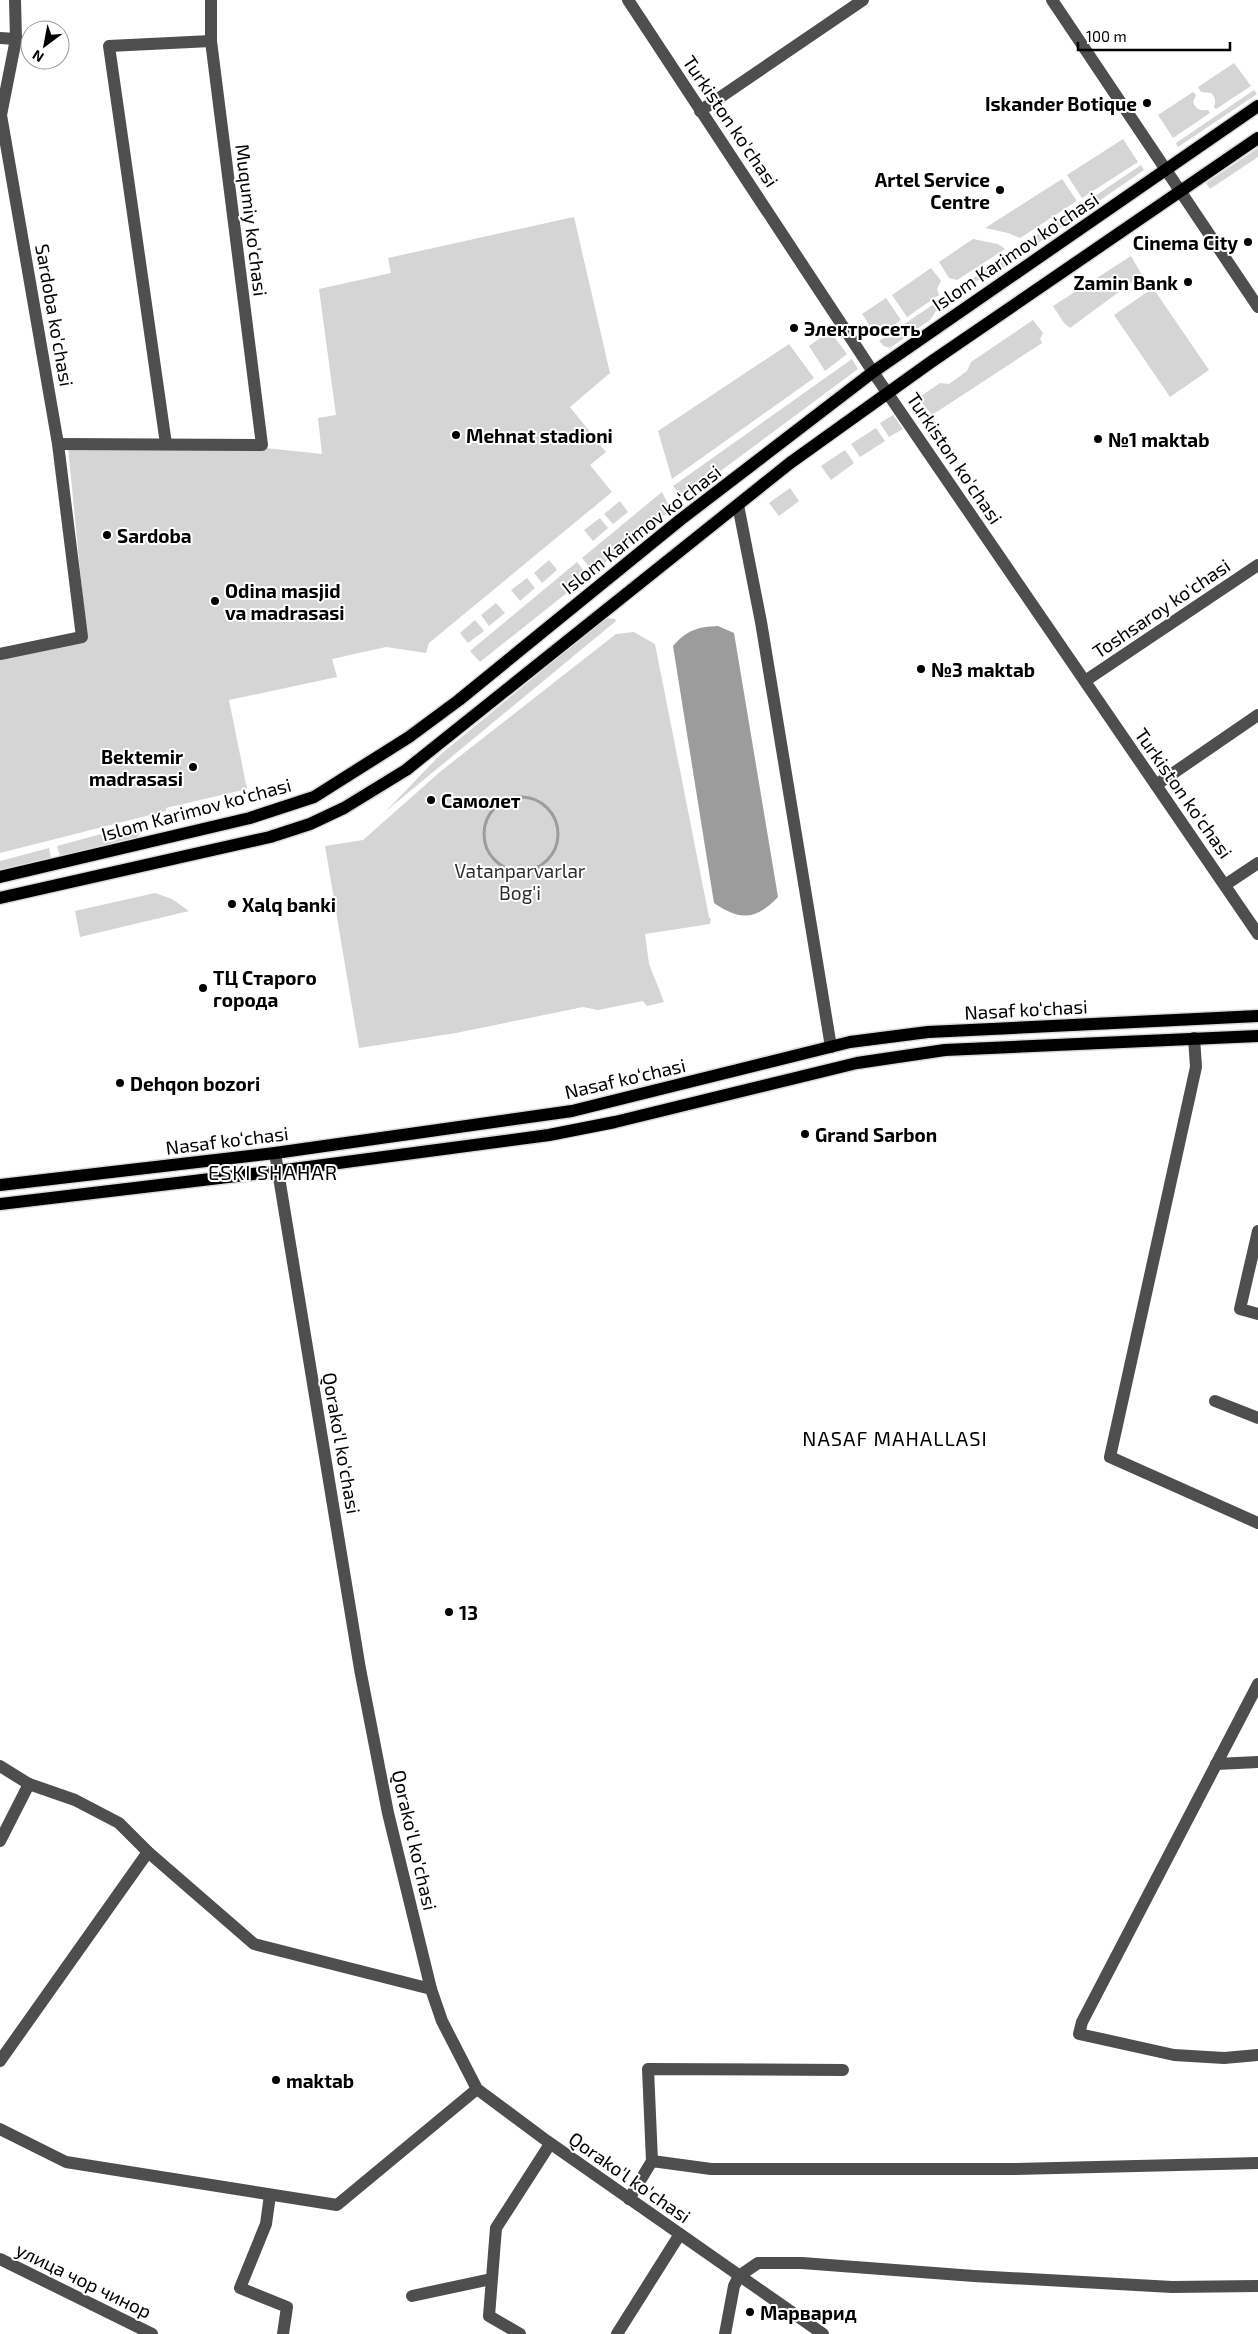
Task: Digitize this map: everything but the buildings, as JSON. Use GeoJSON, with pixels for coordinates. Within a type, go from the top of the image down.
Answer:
{"type":"FeatureCollection","features":[{"type":"Feature","properties":{"kind":"main road","name":"Islom Karimov ko‘chasi"},"geometry":{"type":"LineString","coordinates":[[0,877],[250,818],[314,796],[409,737],[680,520],[873,372],[1258,106]]}},
{"type":"Feature","properties":{"kind":"main road"},"geometry":{"type":"LineString","coordinates":[[0,898],[270,837],[310,824],[344,808],[406,770],[790,463],[888,392],[1258,138]]}},
{"type":"Feature","properties":{"kind":"main road"},"geometry":{"type":"LineString","coordinates":[[498,667],[512,686]]}},
{"type":"Feature","properties":{"kind":"main road","name":"Nasaf ko‘chasi"},"geometry":{"type":"LineString","coordinates":[[0,1185],[275,1153],[572,1111],[850,1042],[928,1032],[1258,1016]]}},
{"type":"Feature","properties":{"kind":"main road","name":"Nasaf ko‘chasi"},"geometry":{"type":"LineString","coordinates":[[0,1204],[278,1171],[558,1133],[616,1122],[857,1063],[925,1053],[950,1050],[1258,1036]]}},
{"type":"Feature","properties":{"kind":"main road"},"geometry":{"type":"LineString","coordinates":[[40,1181],[42,1199]]}},
{"type":"Feature","properties":{"kind":"street","name":"Sardoba ko'chasi"},"geometry":{"type":"LineString","coordinates":[[0,654],[82,637],[58,444],[2,115],[16,39],[15,0]]}},
{"type":"Feature","properties":{"kind":"street","name":"Muqumiy ko'chasi"},"geometry":{"type":"LineString","coordinates":[[166,444],[262,445],[211,41],[211,0]]}},
{"type":"Feature","properties":{"kind":"street","name":"Turkiston ko'chasi"},"geometry":{"type":"LineString","coordinates":[[628,0],[873,372],[1258,934]]}},
{"type":"Feature","properties":{"kind":"street"},"geometry":{"type":"LineString","coordinates":[[700,111],[863,0]]}},
{"type":"Feature","properties":{"kind":"street"},"geometry":{"type":"LineString","coordinates":[[1052,0],[1258,307]]}},
{"type":"Feature","properties":{"kind":"street"},"geometry":{"type":"LineString","coordinates":[[0,38],[16,39]]}},
{"type":"Feature","properties":{"kind":"street"},"geometry":{"type":"LineString","coordinates":[[58,444],[166,444],[109,46],[211,41]]}},
{"type":"Feature","properties":{"kind":"street"},"geometry":{"type":"LineString","coordinates":[[738,505],[762,622],[831,1047]]}},
{"type":"Feature","properties":{"kind":"street","name":"Toshsaroy ko'chasi"},"geometry":{"type":"LineString","coordinates":[[1085,682],[1258,565]]}},
{"type":"Feature","properties":{"kind":"street"},"geometry":{"type":"LineString","coordinates":[[1156,785],[1258,716]]}},
{"type":"Feature","properties":{"kind":"street"},"geometry":{"type":"LineString","coordinates":[[1225,885],[1258,863]]}},
{"type":"Feature","properties":{"kind":"street"},"geometry":{"type":"LineString","coordinates":[[1194,1038],[1196,1067],[1110,1457],[1258,1523]]}},
{"type":"Feature","properties":{"kind":"street","name":"Qorako'l ko'chasi"},"geometry":{"type":"LineString","coordinates":[[275,1153],[360,1669],[388,1813],[431,1989],[442,2021],[477,2089],[550,2144],[823,2334]]}},
{"type":"Feature","properties":{"kind":"street"},"geometry":{"type":"LineString","coordinates":[[1258,1231],[1240,1309],[1258,1314]]}},
{"type":"Feature","properties":{"kind":"street"},"geometry":{"type":"LineString","coordinates":[[1215,1401],[1258,1418]]}},
{"type":"Feature","properties":{"kind":"street"},"geometry":{"type":"LineString","coordinates":[[1258,1684],[1082,2022],[1079,2034],[1174,2055],[1224,2058],[1258,2055]]}},
{"type":"Feature","properties":{"kind":"street"},"geometry":{"type":"LineString","coordinates":[[1216,1764],[1258,1762]]}},
{"type":"Feature","properties":{"kind":"street"},"geometry":{"type":"LineString","coordinates":[[0,1766],[29,1784],[75,1800],[119,1823],[148,1852],[254,1944],[431,1989]]}},
{"type":"Feature","properties":{"kind":"street"},"geometry":{"type":"LineString","coordinates":[[0,1841],[29,1784]]}},
{"type":"Feature","properties":{"kind":"street"},"geometry":{"type":"LineString","coordinates":[[0,2061],[148,1852]]}},
{"type":"Feature","properties":{"kind":"street"},"geometry":{"type":"LineString","coordinates":[[629,2199],[652,2161],[648,2069],[843,2070]]}},
{"type":"Feature","properties":{"kind":"street"},"geometry":{"type":"LineString","coordinates":[[0,2129],[66,2162],[336,2205],[477,2089]]}},
{"type":"Feature","properties":{"kind":"street"},"geometry":{"type":"LineString","coordinates":[[520,2334],[489,2316],[496,2228],[550,2144]]}},
{"type":"Feature","properties":{"kind":"street"},"geometry":{"type":"LineString","coordinates":[[652,2161],[711,2169],[1015,2169],[1258,2163]]}},
{"type":"Feature","properties":{"kind":"street"},"geometry":{"type":"LineString","coordinates":[[270,2195],[266,2224],[240,2288],[287,2307],[283,2334]]}},
{"type":"Feature","properties":{"kind":"street"},"geometry":{"type":"LineString","coordinates":[[617,2334],[680,2234]]}},
{"type":"Feature","properties":{"kind":"street","name":"улица чор чинор"},"geometry":{"type":"LineString","coordinates":[[0,2259],[152,2334]]}},
{"type":"Feature","properties":{"kind":"street"},"geometry":{"type":"LineString","coordinates":[[725,2334],[734,2286],[739,2276],[758,2263],[802,2263],[974,2276],[1152,2286],[1258,2286]]}},
{"type":"Feature","properties":{"kind":"street"},"geometry":{"type":"LineString","coordinates":[[412,2296],[491,2278]]}},
{"type":"Feature","properties":{"kind":"green space"},"geometry":{"type":"Polygon","coordinates":[[[1234,63],[1251,86],[1216,109],[1214,107],[1215,100],[1213,95],[1201,92],[1198,87],[1234,63]]]}},
{"type":"Feature","properties":{"kind":"green space"},"geometry":{"type":"Polygon","coordinates":[[[1254,90],[1257,94],[1178,147],[1176,143],[1254,90]]]}},
{"type":"Feature","properties":{"kind":"green space"},"geometry":{"type":"Polygon","coordinates":[[[1193,92],[1196,95],[1193,102],[1195,106],[1200,110],[1208,110],[1210,113],[1173,138],[1158,115],[1193,92]]]}},
{"type":"Feature","properties":{"kind":"green space"},"geometry":{"type":"Polygon","coordinates":[[[1123,139],[1138,162],[1082,198],[1067,175],[1123,139]]]}},
{"type":"Feature","properties":{"kind":"green space"},"geometry":{"type":"Polygon","coordinates":[[[1258,148],[1258,157],[1210,189],[1206,183],[1258,148]]]}},
{"type":"Feature","properties":{"kind":"green space"},"geometry":{"type":"Polygon","coordinates":[[[1141,165],[1144,170],[989,277],[963,285],[1141,165]]]}},
{"type":"Feature","properties":{"kind":"green space"},"geometry":{"type":"Polygon","coordinates":[[[1062,179],[1077,201],[1020,238],[1008,233],[985,228],[1062,179]]]}},
{"type":"Feature","properties":{"kind":"green space"},"geometry":{"type":"Polygon","coordinates":[[[574,217],[610,373],[570,407],[606,452],[590,465],[612,492],[429,643],[426,653],[386,647],[332,659],[337,677],[229,700],[247,789],[166,808],[166,811],[0,853],[0,659],[87,641],[68,447],[257,447],[322,454],[318,418],[336,415],[319,289],[391,273],[388,258],[574,217]]]}},
{"type":"Feature","properties":{"kind":"green space"},"geometry":{"type":"Polygon","coordinates":[[[973,239],[998,244],[1005,249],[957,280],[949,278],[939,262],[973,239]]]}},
{"type":"Feature","properties":{"kind":"green space"},"geometry":{"type":"Polygon","coordinates":[[[1131,256],[1142,275],[1070,328],[1064,323],[1053,306],[1131,256]]]}},
{"type":"Feature","properties":{"kind":"green space"},"geometry":{"type":"Polygon","coordinates":[[[931,268],[941,281],[937,289],[939,295],[907,317],[892,295],[931,268]]]}},
{"type":"Feature","properties":{"kind":"green space"},"geometry":{"type":"Polygon","coordinates":[[[1153,288],[1209,370],[1170,397],[1114,315],[1153,288]]]}},
{"type":"Feature","properties":{"kind":"green space"},"geometry":{"type":"Polygon","coordinates":[[[886,298],[901,320],[877,336],[862,314],[886,298]]]}},
{"type":"Feature","properties":{"kind":"green space"},"geometry":{"type":"Polygon","coordinates":[[[943,298],[945,300],[930,320],[890,348],[884,346],[879,341],[943,298]]]}},
{"type":"Feature","properties":{"kind":"green space"},"geometry":{"type":"Polygon","coordinates":[[[1033,320],[1043,333],[1040,339],[1042,343],[932,415],[918,398],[940,383],[949,384],[967,371],[971,362],[1033,320]]]}},
{"type":"Feature","properties":{"kind":"green space"},"geometry":{"type":"Polygon","coordinates":[[[830,331],[847,354],[825,371],[809,346],[830,331]]]}},
{"type":"Feature","properties":{"kind":"green space"},"geometry":{"type":"Polygon","coordinates":[[[789,344],[814,378],[672,479],[658,431],[789,344]]]}},
{"type":"Feature","properties":{"kind":"green space"},"geometry":{"type":"Polygon","coordinates":[[[852,359],[858,369],[683,499],[673,486],[852,359]]]}},
{"type":"Feature","properties":{"kind":"green space"},"geometry":{"type":"Polygon","coordinates":[[[893,415],[903,429],[889,437],[880,423],[893,415]]]}},
{"type":"Feature","properties":{"kind":"green space"},"geometry":{"type":"Polygon","coordinates":[[[876,428],[885,441],[860,457],[851,444],[876,428]]]}},
{"type":"Feature","properties":{"kind":"green space"},"geometry":{"type":"Polygon","coordinates":[[[845,450],[854,463],[831,480],[821,466],[845,450]]]}},
{"type":"Feature","properties":{"kind":"green space"},"geometry":{"type":"Polygon","coordinates":[[[790,488],[799,501],[779,516],[769,503],[790,488]]]}},
{"type":"Feature","properties":{"kind":"green space"},"geometry":{"type":"Polygon","coordinates":[[[662,492],[671,510],[593,572],[582,558],[662,492]]]}},
{"type":"Feature","properties":{"kind":"green space"},"geometry":{"type":"Polygon","coordinates":[[[620,501],[628,512],[613,524],[604,514],[620,501]]]}},
{"type":"Feature","properties":{"kind":"green space"},"geometry":{"type":"Polygon","coordinates":[[[600,518],[608,528],[593,541],[584,530],[600,518]]]}},
{"type":"Feature","properties":{"kind":"green space"},"geometry":{"type":"Polygon","coordinates":[[[549,560],[557,570],[542,583],[534,573],[549,560]]]}},
{"type":"Feature","properties":{"kind":"green space"},"geometry":{"type":"Polygon","coordinates":[[[577,562],[588,576],[480,662],[470,651],[577,562]]]}},
{"type":"Feature","properties":{"kind":"green space"},"geometry":{"type":"Polygon","coordinates":[[[527,578],[535,588],[520,601],[511,590],[527,578]]]}},
{"type":"Feature","properties":{"kind":"green space"},"geometry":{"type":"Polygon","coordinates":[[[496,603],[505,613],[489,626],[481,615],[496,603]]]}},
{"type":"Feature","properties":{"kind":"green space"},"geometry":{"type":"Polygon","coordinates":[[[606,618],[615,619],[616,621],[386,811],[441,754],[606,618]]]}},
{"type":"Feature","properties":{"kind":"green space"},"geometry":{"type":"Polygon","coordinates":[[[475,620],[484,631],[468,643],[460,633],[475,620]]]}},
{"type":"Feature","properties":{"kind":"green space","name":"Vatanparvarlar Bog'i"},"geometry":{"type":"Polygon","coordinates":[[[634,632],[655,644],[709,917],[711,919],[710,924],[645,934],[649,964],[664,1002],[647,1006],[643,1001],[598,1010],[583,1007],[456,1033],[359,1048],[325,846],[363,840],[441,771],[616,634],[634,632]]]}},
{"type":"Feature","properties":{"kind":"green space"},"geometry":{"type":"Polygon","coordinates":[[[145,822],[147,826],[137,837],[60,856],[57,846],[145,822]]]}},
{"type":"Feature","properties":{"kind":"green space"},"geometry":{"type":"Polygon","coordinates":[[[49,848],[51,858],[0,870],[0,861],[49,848]]]}},
{"type":"Feature","properties":{"kind":"green space"},"geometry":{"type":"Polygon","coordinates":[[[155,893],[172,899],[189,911],[80,937],[75,911],[155,893]]]}},
{"type":"Feature","properties":{"kind":"shaded area"},"geometry":{"type":"Polygon","coordinates":[[[718,626],[734,633],[778,897],[762,910],[755,914],[747,915],[732,913],[714,903],[673,646],[683,636],[693,630],[718,626]]]}},
{"type":"Feature","properties":{"kind":"waterway"},"geometry":{"type":"LineString","coordinates":[[514,797],[528,797],[542,803],[552,813],[558,827],[558,834],[556,848],[542,865],[528,871],[514,871],[500,865],[490,855],[484,841],[484,827],[490,813],[500,803],[514,797]]}},
{"type":"Feature","properties":{"kind":"place","name":"Iskander Botique"},"geometry":{"type":"Point","coordinates":[1147,103]}},
{"type":"Feature","properties":{"kind":"place","name":"Artel Service Centre"},"geometry":{"type":"Point","coordinates":[1000,190]}},
{"type":"Feature","properties":{"kind":"place","name":"Cinema City"},"geometry":{"type":"Point","coordinates":[1248,242]}},
{"type":"Feature","properties":{"kind":"place","name":"Zamin Bank"},"geometry":{"type":"Point","coordinates":[1188,282]}},
{"type":"Feature","properties":{"kind":"place","name":"Электросеть"},"geometry":{"type":"Point","coordinates":[794,328]}},
{"type":"Feature","properties":{"kind":"place","name":"Mehnat stadioni"},"geometry":{"type":"Point","coordinates":[456,435]}},
{"type":"Feature","properties":{"kind":"place","name":"№1 maktab"},"geometry":{"type":"Point","coordinates":[1098,439]}},
{"type":"Feature","properties":{"kind":"place","name":"Sardoba"},"geometry":{"type":"Point","coordinates":[107,535]}},
{"type":"Feature","properties":{"kind":"place","name":"Odina masjid va madrasasi"},"geometry":{"type":"Point","coordinates":[215,601]}},
{"type":"Feature","properties":{"kind":"place","name":"№3 maktab"},"geometry":{"type":"Point","coordinates":[921,669]}},
{"type":"Feature","properties":{"kind":"place","name":"Bektemir madrasasi"},"geometry":{"type":"Point","coordinates":[193,767]}},
{"type":"Feature","properties":{"kind":"place","name":"Самолет"},"geometry":{"type":"Point","coordinates":[431,800]}},
{"type":"Feature","properties":{"kind":"place","name":"Xalq banki"},"geometry":{"type":"Point","coordinates":[232,904]}},
{"type":"Feature","properties":{"kind":"place","name":"ТЦ Старого города"},"geometry":{"type":"Point","coordinates":[203,988]}},
{"type":"Feature","properties":{"kind":"place","name":"Dehqon bozori"},"geometry":{"type":"Point","coordinates":[120,1083]}},
{"type":"Feature","properties":{"kind":"place","name":"Grand Sarbon"},"geometry":{"type":"Point","coordinates":[805,1134]}},
{"type":"Feature","properties":{"kind":"place","name":"13"},"geometry":{"type":"Point","coordinates":[449,1612]}},
{"type":"Feature","properties":{"kind":"place","name":"maktab"},"geometry":{"type":"Point","coordinates":[276,2080]}},
{"type":"Feature","properties":{"kind":"place","name":"Марварид"},"geometry":{"type":"Point","coordinates":[750,2312]}},
{"type":"Feature","properties":{"kind":"district","name":"ESKI SHAHAR"},"geometry":{"type":"Point","coordinates":[273,1172]}},
{"type":"Feature","properties":{"kind":"district","name":"NASAF MAHALLASI"},"geometry":{"type":"Point","coordinates":[895,1438]}}]}
